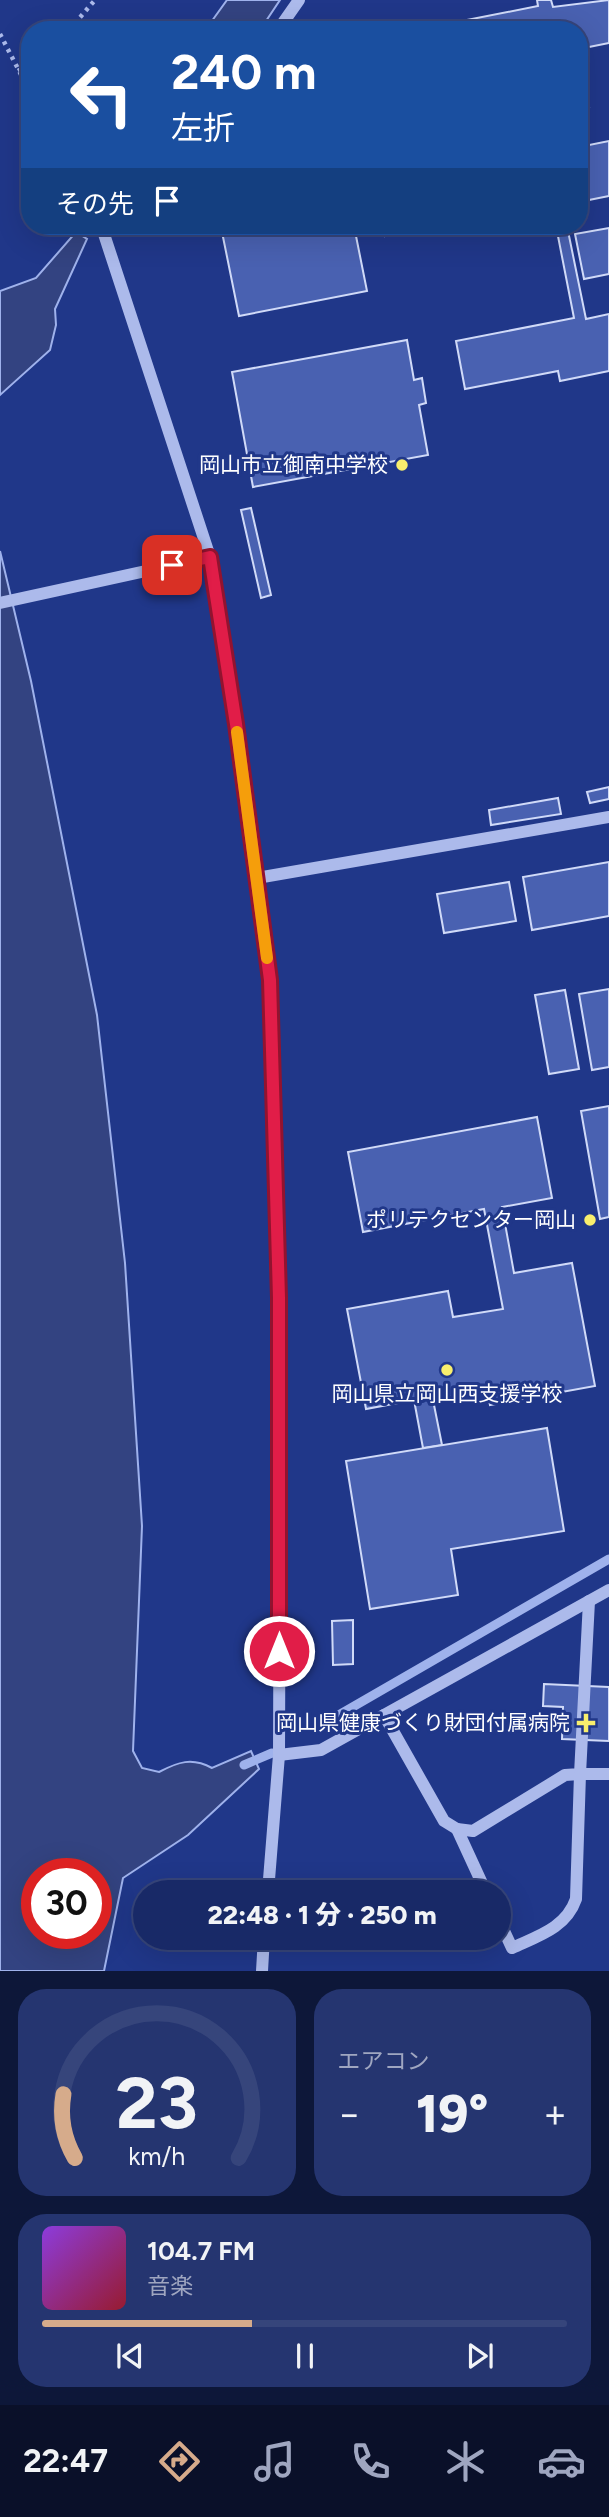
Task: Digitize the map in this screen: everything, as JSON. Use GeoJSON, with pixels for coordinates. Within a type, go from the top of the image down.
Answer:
{"type":"FeatureCollection","features":[{"type":"Feature","properties":{"kind":"street"},"geometry":{"type":"LineString","coordinates":[[284,21],[299,0]]}},
{"type":"Feature","properties":{"kind":"street"},"geometry":{"type":"LineString","coordinates":[[104,235],[210,557],[270,980],[279,1284],[279,1755],[269,1880]]}},
{"type":"Feature","properties":{"kind":"street"},"geometry":{"type":"LineString","coordinates":[[0,603],[210,557]]}},
{"type":"Feature","properties":{"kind":"street"},"geometry":{"type":"LineString","coordinates":[[257,878],[609,817]]}},
{"type":"Feature","properties":{"kind":"street"},"geometry":{"type":"LineString","coordinates":[[279,1755],[321,1750],[609,1590]]}},
{"type":"Feature","properties":{"kind":"street"},"geometry":{"type":"LineString","coordinates":[[511,1946],[512,1948],[561,1924],[571,1914],[576,1899],[589,1601]]}},
{"type":"Feature","properties":{"kind":"street"},"geometry":{"type":"LineString","coordinates":[[384,1715],[444,1821],[457,1829],[473,1831],[565,1775],[609,1774]]}},
{"type":"Feature","properties":{"kind":"street"},"geometry":{"type":"LineString","coordinates":[[457,1829],[480,1880]]}},
{"type":"Feature","properties":{"kind":"street"},"geometry":{"type":"LineString","coordinates":[[262,1971],[263,1950]]}},
{"type":"Feature","properties":{"kind":"path"},"geometry":{"type":"LineString","coordinates":[[76,21],[94,0]]}},
{"type":"Feature","properties":{"kind":"path"},"geometry":{"type":"LineString","coordinates":[[0,34],[21,76]]}},
{"type":"Feature","properties":{"kind":"water"},"geometry":{"type":"Polygon","coordinates":[[[227,0],[280,0],[266,21],[212,21],[227,0]]]}},
{"type":"Feature","properties":{"kind":"water"},"geometry":{"type":"Polygon","coordinates":[[[73,235],[87,239],[55,309],[56,325],[50,350],[0,395],[0,291],[36,278],[73,235]]]}},
{"type":"Feature","properties":{"kind":"water"},"geometry":{"type":"Polygon","coordinates":[[[0,551],[31,681],[97,1015],[125,1263],[142,1526],[133,1751],[142,1768],[159,1772],[185,1762],[212,1768],[251,1751],[259,1769],[188,1835],[123,1878],[112,1932],[112,1858],[21,1858],[21,1949],[108,1949],[104,1971],[0,1971],[0,551]]]}},
{"type":"Feature","properties":{"kind":"building"},"geometry":{"type":"Polygon","coordinates":[[[537,0],[551,0],[553,7],[609,0],[609,43],[588,47],[588,21],[462,21],[538,6],[537,0]]]}},
{"type":"Feature","properties":{"kind":"building"},"geometry":{"type":"Polygon","coordinates":[[[609,141],[609,196],[588,200],[588,145],[609,141]]]}},
{"type":"Feature","properties":{"kind":"building"},"geometry":{"type":"Polygon","coordinates":[[[609,228],[609,274],[584,279],[575,235],[588,235],[588,232],[609,228]]]}},
{"type":"Feature","properties":{"kind":"building"},"geometry":{"type":"Polygon","coordinates":[[[223,235],[356,235],[367,291],[239,316],[223,235]]]}},
{"type":"Feature","properties":{"kind":"building"},"geometry":{"type":"Polygon","coordinates":[[[558,235],[569,235],[586,319],[609,314],[609,371],[560,381],[558,371],[465,389],[456,341],[574,318],[558,235]]]}},
{"type":"Feature","properties":{"kind":"building"},"geometry":{"type":"Polygon","coordinates":[[[407,340],[414,380],[422,378],[426,403],[419,405],[428,455],[253,487],[232,372],[407,340]]]}},
{"type":"Feature","properties":{"kind":"building"},"geometry":{"type":"Polygon","coordinates":[[[251,508],[271,595],[261,598],[241,510],[251,508]]]}},
{"type":"Feature","properties":{"kind":"building"},"geometry":{"type":"Polygon","coordinates":[[[609,787],[609,799],[590,803],[587,792],[609,787]]]}},
{"type":"Feature","properties":{"kind":"building"},"geometry":{"type":"Polygon","coordinates":[[[558,798],[561,814],[491,825],[489,810],[558,798]]]}},
{"type":"Feature","properties":{"kind":"building"},"geometry":{"type":"Polygon","coordinates":[[[609,862],[609,916],[532,930],[523,877],[609,862]]]}},
{"type":"Feature","properties":{"kind":"building"},"geometry":{"type":"Polygon","coordinates":[[[509,882],[516,921],[444,933],[437,894],[509,882]]]}},
{"type":"Feature","properties":{"kind":"building"},"geometry":{"type":"Polygon","coordinates":[[[609,989],[609,1067],[592,1070],[579,994],[609,989]]]}},
{"type":"Feature","properties":{"kind":"building"},"geometry":{"type":"Polygon","coordinates":[[[565,990],[579,1069],[549,1074],[535,995],[565,990]]]}},
{"type":"Feature","properties":{"kind":"building"},"geometry":{"type":"Polygon","coordinates":[[[609,1106],[609,1217],[600,1219],[581,1111],[609,1106]]]}},
{"type":"Feature","properties":{"kind":"building"},"geometry":{"type":"Polygon","coordinates":[[[537,1117],[552,1198],[502,1207],[514,1273],[572,1263],[595,1386],[490,1405],[487,1390],[433,1400],[442,1445],[423,1448],[414,1400],[366,1409],[347,1309],[448,1291],[453,1317],[503,1309],[484,1209],[363,1232],[348,1152],[537,1117]]]}},
{"type":"Feature","properties":{"kind":"building"},"geometry":{"type":"Polygon","coordinates":[[[547,1428],[564,1531],[451,1549],[458,1595],[370,1609],[346,1461],[547,1428]]]}},
{"type":"Feature","properties":{"kind":"building"},"geometry":{"type":"Polygon","coordinates":[[[353,1620],[353,1664],[333,1665],[332,1621],[353,1620]]]}},
{"type":"Feature","properties":{"kind":"building","name":"岡山県健康づくり財団付属病院"},"geometry":{"type":"Polygon","coordinates":[[[544,1684],[609,1687],[609,1741],[562,1739],[563,1707],[543,1706],[544,1684]]]}},
{"type":"Feature","properties":{"kind":"waterway"},"geometry":{"type":"LineString","coordinates":[[337,1716],[609,1559]]}},
{"type":"Feature","properties":{"kind":"waterway"},"geometry":{"type":"LineString","coordinates":[[244,1765],[272,1753]]}},
{"type":"Feature","properties":{"kind":"slow traffic"},"geometry":{"type":"LineString","coordinates":[[237,732],[267,958]]}},
{"type":"Feature","properties":{"kind":"place","name":"岡山市立御南中学校"},"geometry":{"type":"Point","coordinates":[402,465]}},
{"type":"Feature","properties":{"kind":"place","name":"ポリテクセンター岡山"},"geometry":{"type":"Point","coordinates":[590,1220]}},
{"type":"Feature","properties":{"kind":"place","name":"岡山県立岡山西支援学校"},"geometry":{"type":"Point","coordinates":[447,1370]}},
{"type":"Feature","properties":{"kind":"place","name":"岡山県健康づくり財団付属病院"},"geometry":{"type":"Point","coordinates":[586,1723]}},
{"type":"Feature","properties":{"kind":"route"},"geometry":{"type":"LineString","coordinates":[[172,565],[210,557],[236,724],[270,980],[279,1298],[279,1651]]}}]}
